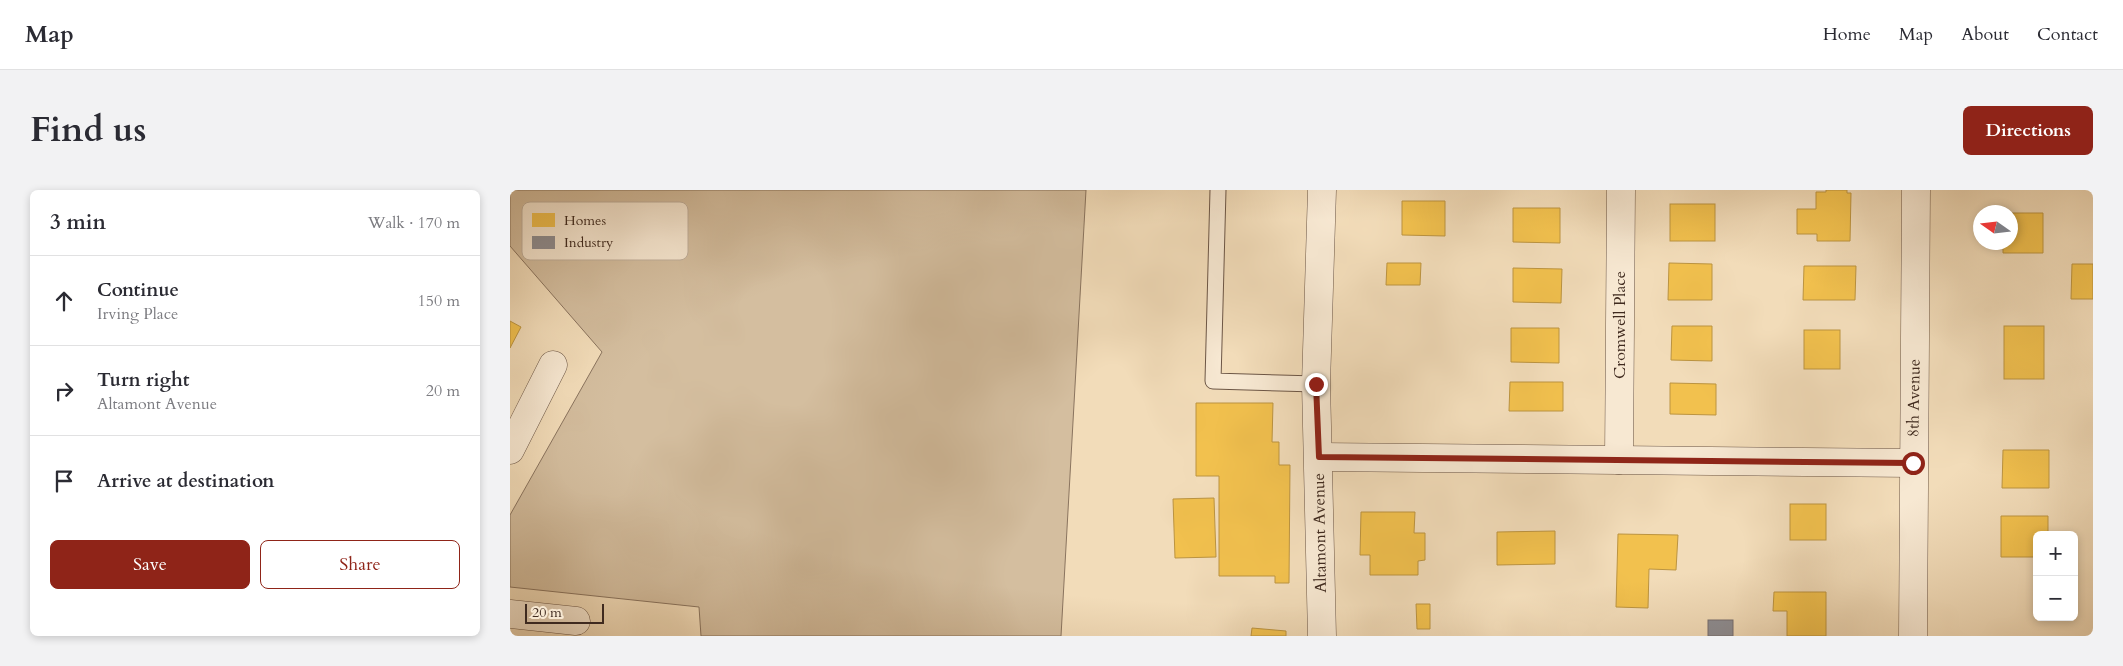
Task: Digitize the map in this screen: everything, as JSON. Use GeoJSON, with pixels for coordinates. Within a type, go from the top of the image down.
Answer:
{"type":"FeatureCollection","features":[{"type":"Feature","properties":{"kind":"street","name":"Altamont Avenue"},"geometry":{"type":"LineString","coordinates":[[1322,190],[1316,384],[1322,636]]}},
{"type":"Feature","properties":{"kind":"street","name":"Cromwell Place"},"geometry":{"type":"LineString","coordinates":[[1619,460],[1621,190]]}},
{"type":"Feature","properties":{"kind":"street","name":"8th Avenue"},"geometry":{"type":"LineString","coordinates":[[1913,636],[1916,190]]}},
{"type":"Feature","properties":{"kind":"street"},"geometry":{"type":"LineString","coordinates":[[510,450],[553,365]]}},
{"type":"Feature","properties":{"kind":"street"},"geometry":{"type":"LineString","coordinates":[[1319,457],[1913,463]]}},
{"type":"Feature","properties":{"kind":"street"},"geometry":{"type":"LineString","coordinates":[[510,614],[576,621]]}},
{"type":"Feature","properties":{"kind":"lane"},"geometry":{"type":"LineString","coordinates":[[1218,190],[1213,381],[1316,384]]}},
{"type":"Feature","properties":{"kind":"shaded area"},"geometry":{"type":"Polygon","coordinates":[[[510,190],[1086,190],[1061,636],[701,636],[699,607],[510,587],[510,515],[602,352],[522,260],[688,260],[688,202],[522,202],[522,260],[510,246],[510,190]]]}},
{"type":"Feature","properties":{"kind":"building: Homes"},"geometry":{"type":"Polygon","coordinates":[[[1826,190],[1847,190],[1847,193],[1851,193],[1850,241],[1817,241],[1817,234],[1797,234],[1797,209],[1816,209],[1816,192],[1826,192],[1826,190]]]}},
{"type":"Feature","properties":{"kind":"building: Homes"},"geometry":{"type":"Polygon","coordinates":[[[1402,201],[1445,201],[1445,236],[1402,235],[1402,201]]]}},
{"type":"Feature","properties":{"kind":"building: Homes"},"geometry":{"type":"Polygon","coordinates":[[[1670,204],[1715,204],[1715,241],[1670,241],[1670,204]]]}},
{"type":"Feature","properties":{"kind":"building: Homes"},"geometry":{"type":"Polygon","coordinates":[[[1513,208],[1560,208],[1560,243],[1513,242],[1513,208]]]}},
{"type":"Feature","properties":{"kind":"building: Homes"},"geometry":{"type":"Polygon","coordinates":[[[2018,213],[2043,213],[2043,253],[2003,253],[2003,250],[2018,250],[2018,213]]]}},
{"type":"Feature","properties":{"kind":"building: Homes"},"geometry":{"type":"Polygon","coordinates":[[[1387,263],[1421,263],[1420,285],[1386,285],[1387,263]]]}},
{"type":"Feature","properties":{"kind":"building: Homes"},"geometry":{"type":"Polygon","coordinates":[[[1669,263],[1712,264],[1712,300],[1668,300],[1669,263]]]}},
{"type":"Feature","properties":{"kind":"building: Homes"},"geometry":{"type":"Polygon","coordinates":[[[2072,264],[2093,264],[2093,299],[2071,299],[2072,264]]]}},
{"type":"Feature","properties":{"kind":"building: Homes"},"geometry":{"type":"Polygon","coordinates":[[[1804,266],[1856,266],[1855,300],[1803,300],[1804,266]]]}},
{"type":"Feature","properties":{"kind":"building: Homes"},"geometry":{"type":"Polygon","coordinates":[[[1513,268],[1562,269],[1561,303],[1513,302],[1513,268]]]}},
{"type":"Feature","properties":{"kind":"building: Homes"},"geometry":{"type":"Polygon","coordinates":[[[510,321],[521,327],[510,348],[510,321]]]}},
{"type":"Feature","properties":{"kind":"building: Homes"},"geometry":{"type":"Polygon","coordinates":[[[1672,326],[1712,326],[1712,361],[1671,360],[1672,326]]]}},
{"type":"Feature","properties":{"kind":"building: Homes"},"geometry":{"type":"Polygon","coordinates":[[[2004,326],[2044,326],[2044,379],[2004,379],[2004,326]]]}},
{"type":"Feature","properties":{"kind":"building: Homes"},"geometry":{"type":"Polygon","coordinates":[[[1511,328],[1559,328],[1559,363],[1511,362],[1511,328]]]}},
{"type":"Feature","properties":{"kind":"building: Homes"},"geometry":{"type":"Polygon","coordinates":[[[1804,330],[1840,330],[1840,369],[1804,369],[1804,330]]]}},
{"type":"Feature","properties":{"kind":"building: Homes"},"geometry":{"type":"Polygon","coordinates":[[[1510,382],[1563,382],[1563,411],[1509,411],[1510,382]]]}},
{"type":"Feature","properties":{"kind":"building: Homes"},"geometry":{"type":"Polygon","coordinates":[[[1670,383],[1716,384],[1716,415],[1670,414],[1670,383]]]}},
{"type":"Feature","properties":{"kind":"building: Homes"},"geometry":{"type":"Polygon","coordinates":[[[1196,403],[1273,403],[1272,442],[1279,442],[1279,465],[1290,465],[1289,583],[1275,583],[1275,576],[1219,576],[1219,476],[1196,476],[1196,403]]]}},
{"type":"Feature","properties":{"kind":"building: Homes"},"geometry":{"type":"Polygon","coordinates":[[[2003,450],[2049,450],[2049,488],[2002,488],[2003,450]]]}},
{"type":"Feature","properties":{"kind":"building: Homes"},"geometry":{"type":"Polygon","coordinates":[[[1214,498],[1216,557],[1175,558],[1173,499],[1214,498]]]}},
{"type":"Feature","properties":{"kind":"building: Homes"},"geometry":{"type":"Polygon","coordinates":[[[1790,504],[1826,504],[1826,540],[1790,540],[1790,504]]]}},
{"type":"Feature","properties":{"kind":"building: Homes"},"geometry":{"type":"Polygon","coordinates":[[[1361,512],[1415,512],[1414,533],[1425,533],[1425,560],[1418,561],[1418,575],[1370,575],[1370,555],[1360,555],[1361,512]]]}},
{"type":"Feature","properties":{"kind":"building: Homes"},"geometry":{"type":"Polygon","coordinates":[[[2001,516],[2048,516],[2048,531],[2033,531],[2033,557],[2001,557],[2001,516]]]}},
{"type":"Feature","properties":{"kind":"building: Homes"},"geometry":{"type":"Polygon","coordinates":[[[1555,531],[1555,564],[1497,565],[1497,532],[1555,531]]]}},
{"type":"Feature","properties":{"kind":"building: Homes"},"geometry":{"type":"Polygon","coordinates":[[[1618,534],[1678,535],[1676,570],[1649,569],[1648,608],[1616,607],[1618,534]]]}},
{"type":"Feature","properties":{"kind":"building: Homes"},"geometry":{"type":"Polygon","coordinates":[[[1774,592],[1826,592],[1826,636],[1787,636],[1787,611],[1773,611],[1774,592]]]}},
{"type":"Feature","properties":{"kind":"building: Homes"},"geometry":{"type":"Polygon","coordinates":[[[1416,604],[1430,604],[1430,629],[1417,629],[1416,604]]]}},
{"type":"Feature","properties":{"kind":"building: Homes"},"geometry":{"type":"Polygon","coordinates":[[[1252,628],[1286,631],[1286,636],[1251,636],[1252,628]]]}},
{"type":"Feature","properties":{"kind":"building: Industry"},"geometry":{"type":"Polygon","coordinates":[[[1708,620],[1733,620],[1733,636],[1708,636],[1708,620]]]}},
{"type":"Feature","properties":{"kind":"route"},"geometry":{"type":"LineString","coordinates":[[1316,384],[1319,457],[1913,463]]}}]}
